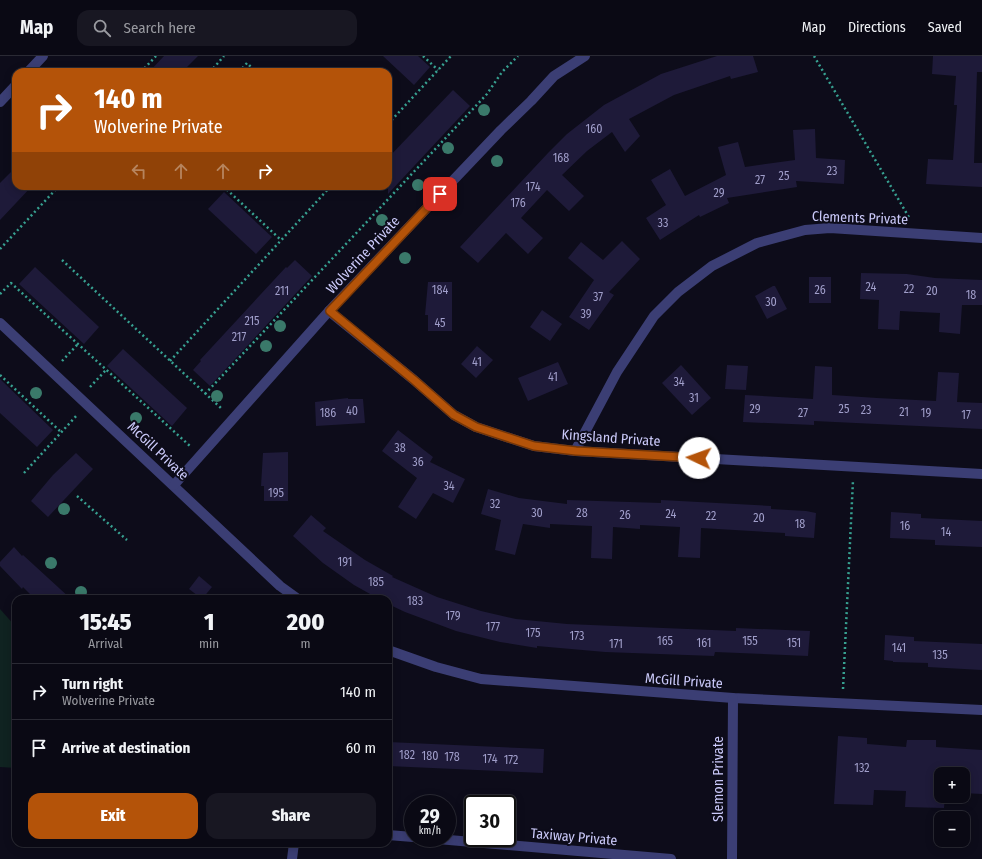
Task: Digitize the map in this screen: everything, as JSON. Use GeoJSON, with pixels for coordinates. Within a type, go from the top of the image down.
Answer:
{"type":"FeatureCollection","features":[{"type":"Feature","properties":{"kind":"street"},"geometry":{"type":"LineString","coordinates":[[32,68],[43,56]]}},
{"type":"Feature","properties":{"kind":"street","name":"Wolverine Private"},"geometry":{"type":"LineString","coordinates":[[174,485],[234,420],[330,311],[554,76],[585,56]]}},
{"type":"Feature","properties":{"kind":"street"},"geometry":{"type":"LineString","coordinates":[[0,102],[12,89]]}},
{"type":"Feature","properties":{"kind":"street","name":"Clements Private"},"geometry":{"type":"LineString","coordinates":[[576,451],[617,372],[654,316],[678,292],[712,266],[757,243],[805,230],[830,228],[982,238]]}},
{"type":"Feature","properties":{"kind":"street","name":"Kingsland Private"},"geometry":{"type":"LineString","coordinates":[[330,311],[454,415],[476,427],[534,446],[576,451],[982,474]]}},
{"type":"Feature","properties":{"kind":"street","name":"McGill Private"},"geometry":{"type":"LineString","coordinates":[[0,323],[280,586],[292,595]]}},
{"type":"Feature","properties":{"kind":"street","name":"McGill Private"},"geometry":{"type":"LineString","coordinates":[[392,651],[436,667],[481,679],[733,698],[982,710]]}},
{"type":"Feature","properties":{"kind":"street","name":"Slemon Private"},"geometry":{"type":"LineString","coordinates":[[732,859],[733,698]]}},
{"type":"Feature","properties":{"kind":"street"},"geometry":{"type":"LineString","coordinates":[[392,835],[404,836]]}},
{"type":"Feature","properties":{"kind":"street","name":"Taxiway Private"},"geometry":{"type":"LineString","coordinates":[[456,841],[670,859]]}},
{"type":"Feature","properties":{"kind":"street"},"geometry":{"type":"LineString","coordinates":[[292,859],[294,847]]}},
{"type":"Feature","properties":{"kind":"path"},"geometry":{"type":"LineString","coordinates":[[145,68],[156,56]]}},
{"type":"Feature","properties":{"kind":"path"},"geometry":{"type":"LineString","coordinates":[[214,68],[224,56]]}},
{"type":"Feature","properties":{"kind":"path"},"geometry":{"type":"LineString","coordinates":[[423,56],[438,70]]}},
{"type":"Feature","properties":{"kind":"path"},"geometry":{"type":"LineString","coordinates":[[392,120],[451,56]]}},
{"type":"Feature","properties":{"kind":"path"},"geometry":{"type":"LineString","coordinates":[[205,394],[487,94],[502,72],[518,56]]}},
{"type":"Feature","properties":{"kind":"path"},"geometry":{"type":"LineString","coordinates":[[814,56],[919,234]]}},
{"type":"Feature","properties":{"kind":"path"},"geometry":{"type":"LineString","coordinates":[[243,68],[247,63],[252,68]]}},
{"type":"Feature","properties":{"kind":"path"},"geometry":{"type":"LineString","coordinates":[[0,250],[55,190]]}},
{"type":"Feature","properties":{"kind":"path"},"geometry":{"type":"LineString","coordinates":[[227,190],[281,240]]}},
{"type":"Feature","properties":{"kind":"path"},"geometry":{"type":"LineString","coordinates":[[170,361],[327,190]]}},
{"type":"Feature","properties":{"kind":"path"},"geometry":{"type":"LineString","coordinates":[[62,260],[234,420]]}},
{"type":"Feature","properties":{"kind":"path"},"geometry":{"type":"LineString","coordinates":[[0,294],[11,283],[201,456]]}},
{"type":"Feature","properties":{"kind":"path"},"geometry":{"type":"LineString","coordinates":[[52,371],[78,344]]}},
{"type":"Feature","properties":{"kind":"path"},"geometry":{"type":"LineString","coordinates":[[24,472],[61,432],[106,370]]}},
{"type":"Feature","properties":{"kind":"path"},"geometry":{"type":"LineString","coordinates":[[0,375],[61,432]]}},
{"type":"Feature","properties":{"kind":"path"},"geometry":{"type":"LineString","coordinates":[[842,704],[853,467]]}},
{"type":"Feature","properties":{"kind":"path"},"geometry":{"type":"LineString","coordinates":[[77,496],[128,540]]}},
{"type":"Feature","properties":{"kind":"green space"},"geometry":{"type":"Polygon","coordinates":[[[0,609],[12,622],[12,768],[0,767],[0,609]]]}},
{"type":"Feature","properties":{"kind":"building"},"geometry":{"type":"Polygon","coordinates":[[[164,56],[198,56],[186,68],[153,68],[164,56]]]}},
{"type":"Feature","properties":{"kind":"building"},"geometry":{"type":"Polygon","coordinates":[[[383,56],[418,56],[430,67],[414,85],[383,56]]]}},
{"type":"Feature","properties":{"kind":"building"},"geometry":{"type":"Polygon","coordinates":[[[717,56],[753,56],[758,72],[731,79],[730,76],[674,95],[629,119],[640,136],[625,152],[612,132],[587,151],[562,175],[584,196],[569,211],[547,190],[521,218],[543,238],[528,254],[506,233],[478,263],[460,247],[567,134],[604,105],[661,74],[717,56]]]}},
{"type":"Feature","properties":{"kind":"building"},"geometry":{"type":"Polygon","coordinates":[[[933,56],[982,56],[982,72],[977,72],[974,163],[982,163],[982,187],[926,184],[928,159],[953,160],[957,105],[954,105],[956,76],[932,74],[933,56]]]}},
{"type":"Feature","properties":{"kind":"building"},"geometry":{"type":"Polygon","coordinates":[[[453,90],[470,106],[392,190],[392,154],[453,90]]]}},
{"type":"Feature","properties":{"kind":"building"},"geometry":{"type":"Polygon","coordinates":[[[815,129],[816,158],[845,160],[844,184],[796,181],[797,187],[727,198],[729,203],[700,217],[699,215],[660,240],[646,218],[666,205],[651,180],[670,169],[685,196],[726,175],[718,147],[738,142],[745,167],[795,160],[793,130],[815,129]]]}},
{"type":"Feature","properties":{"kind":"building"},"geometry":{"type":"Polygon","coordinates":[[[12,171],[12,190],[28,190],[0,220],[0,183],[12,171]]]}},
{"type":"Feature","properties":{"kind":"building"},"geometry":{"type":"Polygon","coordinates":[[[224,192],[272,237],[256,254],[208,209],[224,192]]]}},
{"type":"Feature","properties":{"kind":"building"},"geometry":{"type":"Polygon","coordinates":[[[622,241],[640,259],[609,292],[614,295],[589,330],[569,317],[594,280],[568,258],[581,242],[603,260],[622,241]]]}},
{"type":"Feature","properties":{"kind":"building"},"geometry":{"type":"Polygon","coordinates":[[[295,260],[312,276],[210,386],[193,370],[201,361],[200,360],[286,267],[287,268],[295,260]]]}},
{"type":"Feature","properties":{"kind":"building"},"geometry":{"type":"Polygon","coordinates":[[[35,267],[99,327],[84,344],[19,284],[35,267]]]}},
{"type":"Feature","properties":{"kind":"building"},"geometry":{"type":"Polygon","coordinates":[[[861,273],[907,274],[935,278],[982,280],[982,305],[962,305],[960,334],[939,332],[940,313],[900,311],[899,330],[878,329],[879,300],[860,299],[861,273]]]}},
{"type":"Feature","properties":{"kind":"building"},"geometry":{"type":"Polygon","coordinates":[[[809,277],[831,277],[831,303],[809,303],[809,277]]]}},
{"type":"Feature","properties":{"kind":"building"},"geometry":{"type":"Polygon","coordinates":[[[428,282],[452,282],[452,331],[428,331],[428,315],[425,315],[428,282]]]}},
{"type":"Feature","properties":{"kind":"building"},"geometry":{"type":"Polygon","coordinates":[[[775,286],[787,309],[767,319],[755,296],[775,286]]]}},
{"type":"Feature","properties":{"kind":"building"},"geometry":{"type":"Polygon","coordinates":[[[542,310],[562,324],[550,341],[530,327],[542,310]]]}},
{"type":"Feature","properties":{"kind":"building"},"geometry":{"type":"Polygon","coordinates":[[[477,346],[493,360],[476,378],[461,364],[477,346]]]}},
{"type":"Feature","properties":{"kind":"building"},"geometry":{"type":"Polygon","coordinates":[[[123,349],[187,408],[172,426],[107,366],[123,349]]]}},
{"type":"Feature","properties":{"kind":"building"},"geometry":{"type":"Polygon","coordinates":[[[558,362],[568,384],[528,401],[518,378],[558,362]]]}},
{"type":"Feature","properties":{"kind":"building"},"geometry":{"type":"Polygon","coordinates":[[[681,365],[711,398],[692,415],[662,383],[681,365]]]}},
{"type":"Feature","properties":{"kind":"building"},"geometry":{"type":"Polygon","coordinates":[[[727,365],[748,366],[746,390],[725,389],[727,365]]]}},
{"type":"Feature","properties":{"kind":"building"},"geometry":{"type":"Polygon","coordinates":[[[815,366],[832,367],[832,395],[936,401],[938,372],[959,373],[957,402],[982,403],[982,429],[814,421],[814,425],[743,422],[745,395],[813,399],[815,366]]]}},
{"type":"Feature","properties":{"kind":"building"},"geometry":{"type":"Polygon","coordinates":[[[0,379],[53,430],[37,447],[0,413],[0,379]]]}},
{"type":"Feature","properties":{"kind":"building"},"geometry":{"type":"Polygon","coordinates":[[[348,398],[363,399],[365,423],[316,426],[315,402],[348,398]]]}},
{"type":"Feature","properties":{"kind":"building"},"geometry":{"type":"Polygon","coordinates":[[[398,430],[433,457],[430,462],[465,479],[453,503],[433,493],[416,519],[398,507],[417,478],[382,451],[398,430]]]}},
{"type":"Feature","properties":{"kind":"building"},"geometry":{"type":"Polygon","coordinates":[[[288,452],[288,501],[264,501],[264,486],[261,486],[263,453],[288,452]]]}},
{"type":"Feature","properties":{"kind":"building"},"geometry":{"type":"Polygon","coordinates":[[[76,453],[93,469],[48,517],[31,501],[53,475],[76,453]]]}},
{"type":"Feature","properties":{"kind":"building"},"geometry":{"type":"Polygon","coordinates":[[[488,489],[519,498],[567,504],[567,500],[661,503],[661,500],[771,506],[771,509],[806,511],[816,513],[814,538],[785,536],[785,533],[701,528],[700,558],[678,557],[680,527],[640,525],[640,529],[613,527],[612,559],[591,558],[592,526],[550,524],[550,528],[523,524],[515,555],[495,550],[501,520],[481,514],[488,489]]]}},
{"type":"Feature","properties":{"kind":"building"},"geometry":{"type":"Polygon","coordinates":[[[891,512],[921,514],[921,518],[982,521],[982,547],[935,545],[935,540],[890,538],[891,512]]]}},
{"type":"Feature","properties":{"kind":"building"},"geometry":{"type":"Polygon","coordinates":[[[311,515],[326,528],[323,531],[365,560],[393,576],[392,577],[437,597],[481,611],[516,619],[567,624],[736,631],[736,628],[810,631],[808,656],[715,652],[714,656],[605,652],[537,646],[537,648],[500,642],[456,631],[392,606],[392,595],[372,595],[354,585],[323,563],[293,536],[311,515]]]}},
{"type":"Feature","properties":{"kind":"building"},"geometry":{"type":"Polygon","coordinates":[[[14,547],[22,556],[23,555],[67,595],[31,595],[23,587],[22,589],[0,566],[0,562],[14,547]]]}},
{"type":"Feature","properties":{"kind":"building"},"geometry":{"type":"Polygon","coordinates":[[[199,576],[212,587],[205,595],[197,595],[189,589],[199,576]]]}},
{"type":"Feature","properties":{"kind":"building"},"geometry":{"type":"Polygon","coordinates":[[[885,635],[914,637],[914,641],[982,644],[982,670],[928,667],[928,663],[893,662],[884,660],[885,635]]]}},
{"type":"Feature","properties":{"kind":"building"},"geometry":{"type":"Polygon","coordinates":[[[838,736],[867,738],[867,744],[906,747],[907,740],[936,740],[936,747],[982,750],[982,794],[970,793],[970,767],[934,767],[934,803],[944,803],[944,808],[905,807],[906,791],[874,790],[873,805],[834,804],[838,736]]]}},
{"type":"Feature","properties":{"kind":"building"},"geometry":{"type":"Polygon","coordinates":[[[392,742],[544,749],[543,773],[392,766],[392,742]]]}},
{"type":"Feature","properties":{"kind":"route"},"geometry":{"type":"LineString","coordinates":[[440,194],[330,311],[454,415],[476,427],[534,446],[576,451],[699,458]]}}]}
